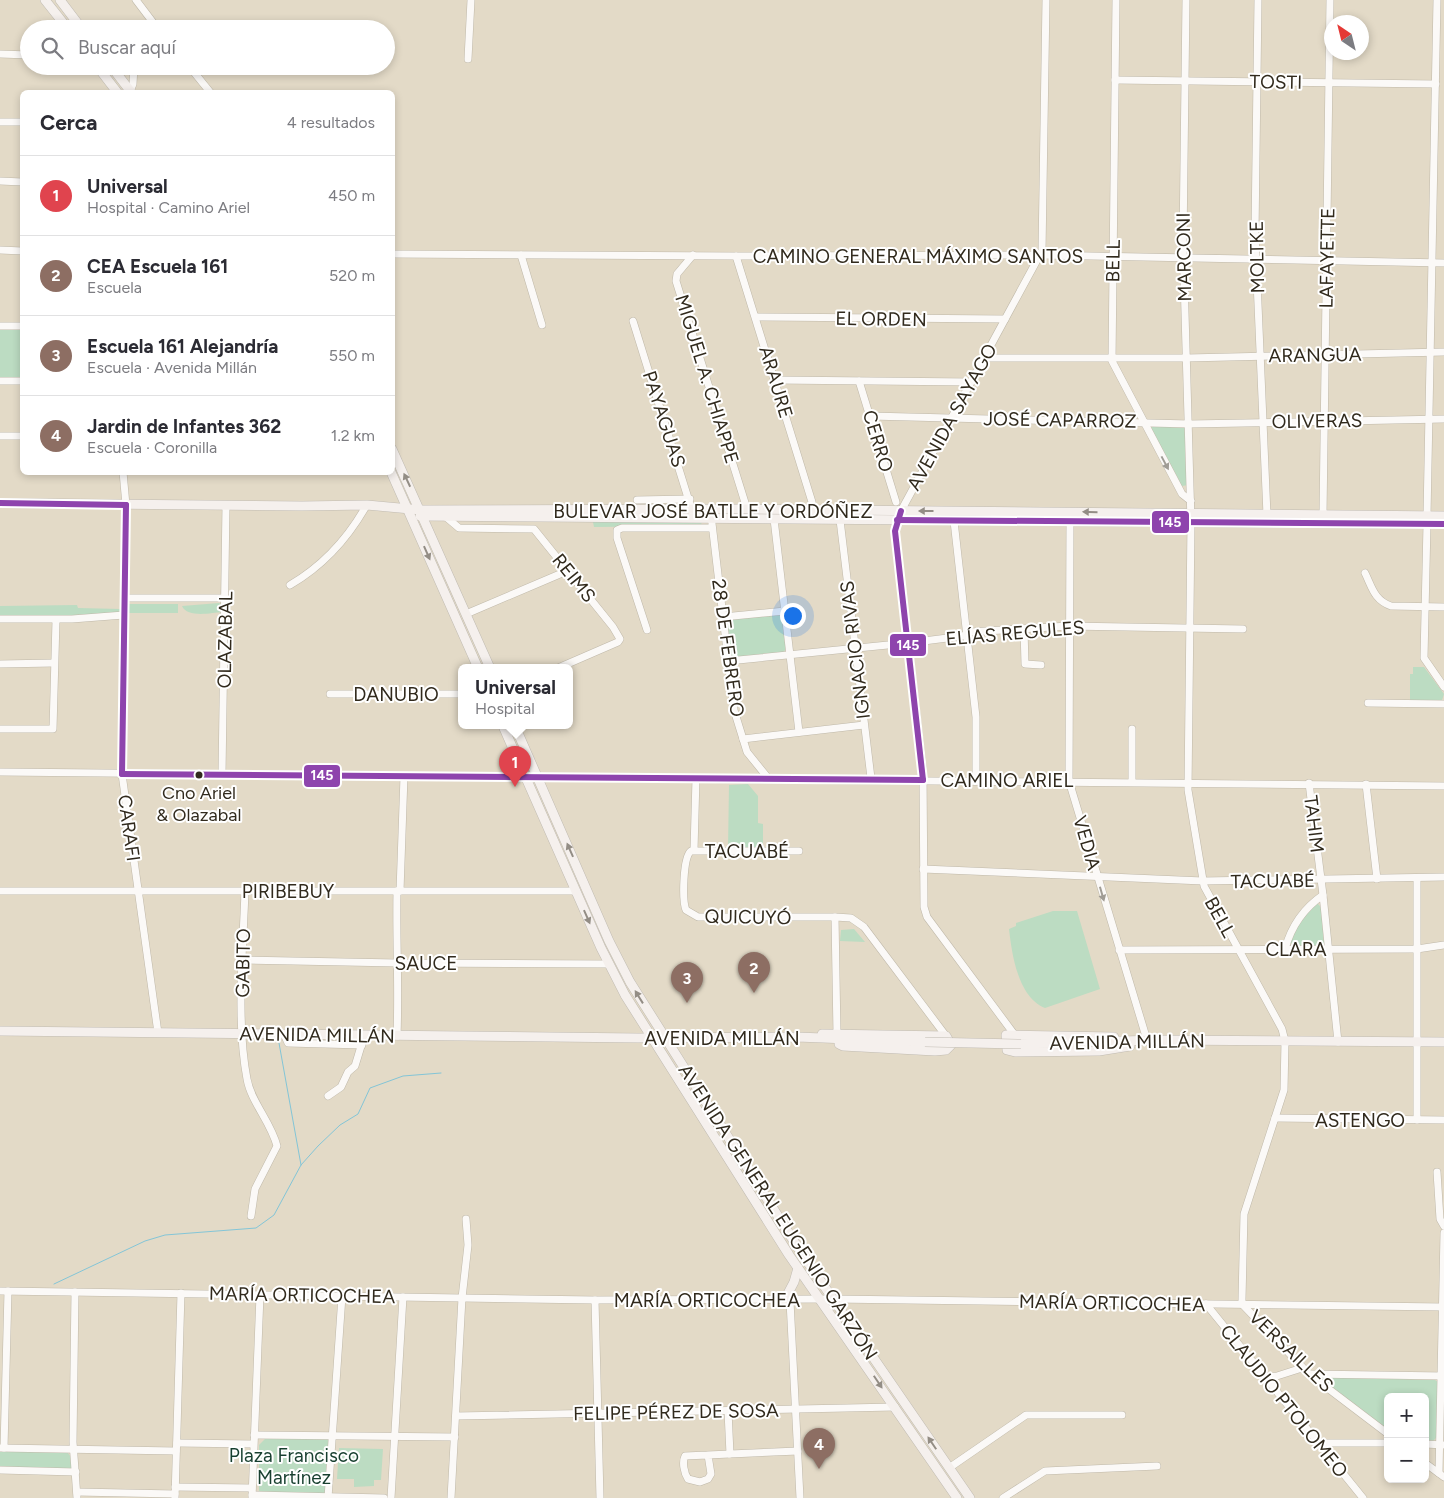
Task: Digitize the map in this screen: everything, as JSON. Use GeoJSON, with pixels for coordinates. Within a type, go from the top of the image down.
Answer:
{"type":"FeatureCollection","features":[{"type":"Feature","properties":{"kind":"main road"},"geometry":{"type":"LineString","coordinates":[[45,0],[61,20]]}},
{"type":"Feature","properties":{"kind":"main road"},"geometry":{"type":"LineString","coordinates":[[60,0],[75,20]]}},
{"type":"Feature","properties":{"kind":"main road"},"geometry":{"type":"LineString","coordinates":[[104,75],[115,90]]}},
{"type":"Feature","properties":{"kind":"main road"},"geometry":{"type":"LineString","coordinates":[[118,75],[129,90]]}},
{"type":"Feature","properties":{"kind":"main road"},"geometry":{"type":"LineString","coordinates":[[395,455],[488,664]]}},
{"type":"Feature","properties":{"kind":"main road"},"geometry":{"type":"LineString","coordinates":[[392,475],[476,664]]}},
{"type":"Feature","properties":{"kind":"main road"},"geometry":{"type":"LineString","coordinates":[[385,505],[393,499],[398,489]]}},
{"type":"Feature","properties":{"kind":"main road","name":"BULEVAR JOSÉ BATLLE Y ORDÓÑEZ"},"geometry":{"type":"LineString","coordinates":[[0,503],[385,505],[409,512]]}},
{"type":"Feature","properties":{"kind":"main road","name":"BULEVAR JOSÉ BATLLE Y ORDÓÑEZ"},"geometry":{"type":"LineString","coordinates":[[328,506],[422,513],[711,514],[774,519],[840,520],[1248,518],[1427,520],[1444,516]]}},
{"type":"Feature","properties":{"kind":"main road","name":"BULEVAR JOSÉ BATLLE Y ORDÓÑEZ"},"geometry":{"type":"LineString","coordinates":[[711,514],[747,508],[1191,518]]}},
{"type":"Feature","properties":{"kind":"main road","name":"BULEVAR JOSÉ BATLLE Y ORDÓÑEZ"},"geometry":{"type":"LineString","coordinates":[[422,513],[446,517],[692,514]]}},
{"type":"Feature","properties":{"kind":"main road","name":"BULEVAR JOSÉ BATLLE Y ORDÓÑEZ"},"geometry":{"type":"LineString","coordinates":[[1248,518],[1266,514],[1323,515],[1427,520],[1444,524]]}},
{"type":"Feature","properties":{"kind":"main road","name":"AVENIDA GENERAL EUGENIO GARZÓN"},"geometry":{"type":"LineString","coordinates":[[504,729],[608,964],[651,1038],[798,1268],[957,1498]]}},
{"type":"Feature","properties":{"kind":"main road","name":"AVENIDA GENERAL EUGENIO GARZÓN"},"geometry":{"type":"LineString","coordinates":[[516,729],[618,960],[790,1237],[970,1498]]}},
{"type":"Feature","properties":{"kind":"main road","name":"AVENIDA MILLÁN"},"geometry":{"type":"LineString","coordinates":[[0,1031],[284,1034],[363,1040],[398,1036],[834,1037],[925,1042],[1021,1044],[1149,1040],[1444,1042]]}},
{"type":"Feature","properties":{"kind":"main road"},"geometry":{"type":"LineString","coordinates":[[1008,1032],[1131,1037],[1149,1040],[1099,1051],[1015,1052],[1006,1048],[1008,1032]]}},
{"type":"Feature","properties":{"kind":"main road"},"geometry":{"type":"LineString","coordinates":[[946,1036],[950,1042],[949,1048],[935,1051],[843,1046],[834,1037],[946,1036]]}},
{"type":"Feature","properties":{"kind":"main road"},"geometry":{"type":"LineString","coordinates":[[787,1301],[798,1268]]}},
{"type":"Feature","properties":{"kind":"street"},"geometry":{"type":"LineString","coordinates":[[136,0],[151,20]]}},
{"type":"Feature","properties":{"kind":"street"},"geometry":{"type":"LineString","coordinates":[[468,59],[471,0]]}},
{"type":"Feature","properties":{"kind":"street","name":"AVENIDA SAYAGO"},"geometry":{"type":"LineString","coordinates":[[1008,1032],[927,917],[923,903],[923,780],[895,530],[901,511],[985,358],[1043,247],[1046,0]]}},
{"type":"Feature","properties":{"kind":"street","name":"BELL"},"geometry":{"type":"LineString","coordinates":[[1116,0],[1112,358],[1114,366],[1182,494],[1191,501]]}},
{"type":"Feature","properties":{"kind":"street","name":"MARCONI"},"geometry":{"type":"LineString","coordinates":[[1186,0],[1184,256],[1190,424],[1191,518]]}},
{"type":"Feature","properties":{"kind":"street","name":"MOLTKE"},"geometry":{"type":"LineString","coordinates":[[1258,0],[1256,258],[1266,514]]}},
{"type":"Feature","properties":{"kind":"street","name":"LAFAYETTE"},"geometry":{"type":"LineString","coordinates":[[1323,515],[1330,0]]}},
{"type":"Feature","properties":{"kind":"street"},"geometry":{"type":"LineString","coordinates":[[1437,0],[1424,658],[1444,687]]}},
{"type":"Feature","properties":{"kind":"street"},"geometry":{"type":"LineString","coordinates":[[0,54],[20,55]]}},
{"type":"Feature","properties":{"kind":"street"},"geometry":{"type":"LineString","coordinates":[[131,90],[134,75]]}},
{"type":"Feature","properties":{"kind":"street"},"geometry":{"type":"LineString","coordinates":[[196,75],[208,90]]}},
{"type":"Feature","properties":{"kind":"street","name":"TOSTI"},"geometry":{"type":"LineString","coordinates":[[1115,80],[1436,84]]}},
{"type":"Feature","properties":{"kind":"street"},"geometry":{"type":"LineString","coordinates":[[0,122],[20,122]]}},
{"type":"Feature","properties":{"kind":"street"},"geometry":{"type":"LineString","coordinates":[[1435,141],[1444,141]]}},
{"type":"Feature","properties":{"kind":"street"},"geometry":{"type":"LineString","coordinates":[[0,181],[20,182]]}},
{"type":"Feature","properties":{"kind":"street"},"geometry":{"type":"LineString","coordinates":[[0,250],[20,251]]}},
{"type":"Feature","properties":{"kind":"street","name":"CAMINO GENERAL MÁXIMO SANTOS"},"geometry":{"type":"LineString","coordinates":[[395,254],[1184,256],[1444,263]]}},
{"type":"Feature","properties":{"kind":"street"},"geometry":{"type":"LineString","coordinates":[[521,255],[542,325]]}},
{"type":"Feature","properties":{"kind":"street","name":"MIGUEL A. CHIAPPE"},"geometry":{"type":"LineString","coordinates":[[693,255],[677,274],[676,281],[747,508]]}},
{"type":"Feature","properties":{"kind":"street","name":"ARAURE"},"geometry":{"type":"LineString","coordinates":[[736,256],[812,502],[811,509]]}},
{"type":"Feature","properties":{"kind":"street","name":"EL ORDEN"},"geometry":{"type":"LineString","coordinates":[[756,317],[1005,319]]}},
{"type":"Feature","properties":{"kind":"street","name":"PAYAGUAS"},"geometry":{"type":"LineString","coordinates":[[633,321],[690,499],[692,514]]}},
{"type":"Feature","properties":{"kind":"street"},"geometry":{"type":"LineString","coordinates":[[0,326],[20,326]]}},
{"type":"Feature","properties":{"kind":"street","name":"ARANGUA"},"geometry":{"type":"LineString","coordinates":[[985,358],[1187,358],[1444,352]]}},
{"type":"Feature","properties":{"kind":"street"},"geometry":{"type":"LineString","coordinates":[[0,380],[20,381]]}},
{"type":"Feature","properties":{"kind":"street"},"geometry":{"type":"LineString","coordinates":[[775,380],[971,382]]}},
{"type":"Feature","properties":{"kind":"street","name":"CERRO"},"geometry":{"type":"LineString","coordinates":[[859,382],[896,502]]}},
{"type":"Feature","properties":{"kind":"street","name":"JOSÉ CAPARROZ"},"geometry":{"type":"LineString","coordinates":[[870,416],[1190,424]]}},
{"type":"Feature","properties":{"kind":"street","name":"OLIVERAS"},"geometry":{"type":"LineString","coordinates":[[1190,424],[1444,419]]}},
{"type":"Feature","properties":{"kind":"street"},"geometry":{"type":"LineString","coordinates":[[0,436],[20,436]]}},
{"type":"Feature","properties":{"kind":"street","name":"CARAFI"},"geometry":{"type":"LineString","coordinates":[[123,475],[126,505],[122,774],[158,1033]]}},
{"type":"Feature","properties":{"kind":"street","name":"BULEVAR JOSÉ BATLLE Y ORDÓÑEZ"},"geometry":{"type":"LineString","coordinates":[[637,500],[690,499]]}},
{"type":"Feature","properties":{"kind":"street","name":"OLAZABAL"},"geometry":{"type":"LineString","coordinates":[[222,774],[226,505]]}},
{"type":"Feature","properties":{"kind":"street"},"geometry":{"type":"LineString","coordinates":[[290,585],[324,561],[344,538],[365,508]]}},
{"type":"Feature","properties":{"kind":"street","name":"28 DE FEBRERO"},"geometry":{"type":"LineString","coordinates":[[711,514],[734,710],[747,752],[768,778]]}},
{"type":"Feature","properties":{"kind":"street","name":"REIMS"},"geometry":{"type":"LineString","coordinates":[[446,517],[459,528],[530,528],[537,532],[613,627],[620,639],[614,644],[567,664]]}},
{"type":"Feature","properties":{"kind":"street","name":"BELL"},"geometry":{"type":"LineString","coordinates":[[1191,518],[1188,782],[1203,882],[1282,1029],[1285,1041],[1285,1085],[1244,1214],[1242,1304]]}},
{"type":"Feature","properties":{"kind":"street"},"geometry":{"type":"LineString","coordinates":[[774,519],[799,732]]}},
{"type":"Feature","properties":{"kind":"street","name":"IGNACIO RIVAS"},"geometry":{"type":"LineString","coordinates":[[840,520],[871,778]]}},
{"type":"Feature","properties":{"kind":"street"},"geometry":{"type":"LineString","coordinates":[[954,520],[976,717],[976,781]]}},
{"type":"Feature","properties":{"kind":"street","name":"VEDIA"},"geometry":{"type":"LineString","coordinates":[[1070,520],[1068,626],[1069,780],[1118,950],[1149,1040]]}},
{"type":"Feature","properties":{"kind":"street","name":"BULEVAR JOSÉ BATLLE Y ORDÓÑEZ"},"geometry":{"type":"LineString","coordinates":[[646,630],[616,534],[622,528],[712,528]]}},
{"type":"Feature","properties":{"kind":"street"},"geometry":{"type":"LineString","coordinates":[[466,614],[567,571]]}},
{"type":"Feature","properties":{"kind":"street"},"geometry":{"type":"LineString","coordinates":[[1365,573],[1370,587],[1383,603],[1391,606],[1444,607]]}},
{"type":"Feature","properties":{"kind":"street"},"geometry":{"type":"LineString","coordinates":[[124,598],[226,598]]}},
{"type":"Feature","properties":{"kind":"street"},"geometry":{"type":"LineString","coordinates":[[723,617],[785,611]]}},
{"type":"Feature","properties":{"kind":"street"},"geometry":{"type":"LineString","coordinates":[[0,620],[56,620],[124,615]]}},
{"type":"Feature","properties":{"kind":"street"},"geometry":{"type":"LineString","coordinates":[[0,729],[53,729],[56,620]]}},
{"type":"Feature","properties":{"kind":"street","name":"ELÍAS REGULES"},"geometry":{"type":"LineString","coordinates":[[728,661],[908,643],[967,634],[1068,626],[1243,629]]}},
{"type":"Feature","properties":{"kind":"street"},"geometry":{"type":"LineString","coordinates":[[1024,629],[1025,664],[1041,665]]}},
{"type":"Feature","properties":{"kind":"street"},"geometry":{"type":"LineString","coordinates":[[0,664],[54,663]]}},
{"type":"Feature","properties":{"kind":"street","name":"DANUBIO"},"geometry":{"type":"LineString","coordinates":[[330,694],[458,694]]}},
{"type":"Feature","properties":{"kind":"street"},"geometry":{"type":"LineString","coordinates":[[1368,703],[1444,704]]}},
{"type":"Feature","properties":{"kind":"street"},"geometry":{"type":"LineString","coordinates":[[743,740],[864,725]]}},
{"type":"Feature","properties":{"kind":"street"},"geometry":{"type":"LineString","coordinates":[[1132,729],[1132,781]]}},
{"type":"Feature","properties":{"kind":"street","name":"CAMINO ARIEL"},"geometry":{"type":"LineString","coordinates":[[0,772],[871,778],[976,781],[1069,780],[1444,786]]}},
{"type":"Feature","properties":{"kind":"street"},"geometry":{"type":"LineString","coordinates":[[398,1036],[398,891],[404,776]]}},
{"type":"Feature","properties":{"kind":"street","name":"QUICUYÓ"},"geometry":{"type":"LineString","coordinates":[[696,778],[694,850],[686,856],[685,867],[685,905],[693,915],[847,917],[858,922],[946,1036]]}},
{"type":"Feature","properties":{"kind":"street","name":"TAHIM"},"geometry":{"type":"LineString","coordinates":[[1309,783],[1338,1042]]}},
{"type":"Feature","properties":{"kind":"street"},"geometry":{"type":"LineString","coordinates":[[1366,784],[1377,879]]}},
{"type":"Feature","properties":{"kind":"street","name":"TACUABÉ"},"geometry":{"type":"LineString","coordinates":[[694,850],[799,851]]}},
{"type":"Feature","properties":{"kind":"street","name":"TACUABÉ"},"geometry":{"type":"LineString","coordinates":[[923,869],[1203,882],[1444,877]]}},
{"type":"Feature","properties":{"kind":"street"},"geometry":{"type":"LineString","coordinates":[[1417,878],[1417,1120]]}},
{"type":"Feature","properties":{"kind":"street","name":"PIRIBEBUY"},"geometry":{"type":"LineString","coordinates":[[0,891],[576,891]]}},
{"type":"Feature","properties":{"kind":"street","name":"GABITO"},"geometry":{"type":"LineString","coordinates":[[245,891],[242,1034],[248,1084],[271,1129],[277,1146],[255,1189],[251,1216]]}},
{"type":"Feature","properties":{"kind":"street"},"geometry":{"type":"LineString","coordinates":[[1284,949],[1292,929],[1300,916],[1323,895]]}},
{"type":"Feature","properties":{"kind":"street"},"geometry":{"type":"LineString","coordinates":[[834,1037],[835,917]]}},
{"type":"Feature","properties":{"kind":"street","name":"CLARA"},"geometry":{"type":"LineString","coordinates":[[1118,950],[1417,949],[1444,945]]}},
{"type":"Feature","properties":{"kind":"street","name":"SAUCE"},"geometry":{"type":"LineString","coordinates":[[243,960],[608,964]]}},
{"type":"Feature","properties":{"kind":"street"},"geometry":{"type":"LineString","coordinates":[[328,1096],[342,1087],[348,1072],[355,1066],[363,1040]]}},
{"type":"Feature","properties":{"kind":"street","name":"ASTENGO"},"geometry":{"type":"LineString","coordinates":[[1276,1118],[1444,1120]]}},
{"type":"Feature","properties":{"kind":"street"},"geometry":{"type":"LineString","coordinates":[[1437,1172],[1440,1219],[1444,1226]]}},
{"type":"Feature","properties":{"kind":"street"},"geometry":{"type":"LineString","coordinates":[[452,1498],[462,1298],[468,1245],[466,1219]]}},
{"type":"Feature","properties":{"kind":"street"},"geometry":{"type":"LineString","coordinates":[[1442,1475],[1444,1233]]}},
{"type":"Feature","properties":{"kind":"street","name":"MARÍA ORTICOCHEA"},"geometry":{"type":"LineString","coordinates":[[0,1291],[595,1300],[787,1301],[833,1299],[1443,1306]]}},
{"type":"Feature","properties":{"kind":"street"},"geometry":{"type":"LineString","coordinates":[[8,1291],[2,1448],[176,1451]]}},
{"type":"Feature","properties":{"kind":"street"},"geometry":{"type":"LineString","coordinates":[[75,1292],[73,1449],[77,1495],[175,1493],[384,1498]]}},
{"type":"Feature","properties":{"kind":"street"},"geometry":{"type":"LineString","coordinates":[[175,1493],[181,1293]]}},
{"type":"Feature","properties":{"kind":"street"},"geometry":{"type":"LineString","coordinates":[[252,1494],[260,1295]]}},
{"type":"Feature","properties":{"kind":"street"},"geometry":{"type":"LineString","coordinates":[[328,1498],[342,1296]]}},
{"type":"Feature","properties":{"kind":"street"},"geometry":{"type":"LineString","coordinates":[[391,1498],[403,1297]]}},
{"type":"Feature","properties":{"kind":"street"},"geometry":{"type":"LineString","coordinates":[[595,1300],[600,1498]]}},
{"type":"Feature","properties":{"kind":"street"},"geometry":{"type":"LineString","coordinates":[[787,1301],[796,1410],[800,1498]]}},
{"type":"Feature","properties":{"kind":"street","name":"CLAUDIO PTOLOMEO"},"geometry":{"type":"LineString","coordinates":[[1206,1304],[1272,1388],[1363,1498]]}},
{"type":"Feature","properties":{"kind":"street","name":"VERSAILLES"},"geometry":{"type":"LineString","coordinates":[[1242,1304],[1302,1368],[1384,1431]]}},
{"type":"Feature","properties":{"kind":"street"},"geometry":{"type":"LineString","coordinates":[[1264,1377],[1277,1376],[1302,1368]]}},
{"type":"Feature","properties":{"kind":"street"},"geometry":{"type":"LineString","coordinates":[[1309,1374],[1443,1376]]}},
{"type":"Feature","properties":{"kind":"street"},"geometry":{"type":"LineString","coordinates":[[1272,1388],[1277,1376]]}},
{"type":"Feature","properties":{"kind":"street","name":"FELIPE PÉREZ DE SOSA"},"geometry":{"type":"LineString","coordinates":[[456,1416],[895,1407]]}},
{"type":"Feature","properties":{"kind":"street"},"geometry":{"type":"LineString","coordinates":[[728,1411],[730,1454]]}},
{"type":"Feature","properties":{"kind":"street"},"geometry":{"type":"LineString","coordinates":[[949,1468],[1026,1415],[1122,1414]]}},
{"type":"Feature","properties":{"kind":"street"},"geometry":{"type":"LineString","coordinates":[[254,1434],[454,1436]]}},
{"type":"Feature","properties":{"kind":"street"},"geometry":{"type":"LineString","coordinates":[[177,1443],[253,1444]]}},
{"type":"Feature","properties":{"kind":"street"},"geometry":{"type":"LineString","coordinates":[[1317,1443],[1384,1443]]}},
{"type":"Feature","properties":{"kind":"street"},"geometry":{"type":"LineString","coordinates":[[1429,1444],[1442,1445]]}},
{"type":"Feature","properties":{"kind":"street"},"geometry":{"type":"LineString","coordinates":[[708,1455],[711,1474],[708,1479],[700,1482],[688,1479],[685,1474],[684,1459],[686,1456],[708,1455],[730,1454],[798,1451]]}},
{"type":"Feature","properties":{"kind":"street"},"geometry":{"type":"LineString","coordinates":[[1003,1498],[1045,1471],[1157,1466]]}},
{"type":"Feature","properties":{"kind":"street"},"geometry":{"type":"LineString","coordinates":[[1429,1466],[1442,1475]]}},
{"type":"Feature","properties":{"kind":"street"},"geometry":{"type":"LineString","coordinates":[[0,1470],[76,1472]]}},
{"type":"Feature","properties":{"kind":"green space"},"geometry":{"type":"Polygon","coordinates":[[[0,328],[20,328],[20,378],[0,378],[0,328]]]}},
{"type":"Feature","properties":{"kind":"green space"},"geometry":{"type":"Polygon","coordinates":[[[1153,426],[1186,428],[1188,485],[1182,486],[1151,428],[1153,426]]]}},
{"type":"Feature","properties":{"kind":"green space"},"geometry":{"type":"Polygon","coordinates":[[[593,522],[701,522],[702,526],[594,527],[593,522]]]}},
{"type":"Feature","properties":{"kind":"green space"},"geometry":{"type":"Polygon","coordinates":[[[219,603],[222,605],[222,612],[206,614],[189,612],[182,606],[219,603]]]}},
{"type":"Feature","properties":{"kind":"green space"},"geometry":{"type":"Polygon","coordinates":[[[127,604],[178,604],[178,613],[127,613],[127,604]]]}},
{"type":"Feature","properties":{"kind":"green space"},"geometry":{"type":"Polygon","coordinates":[[[77,605],[78,608],[121,609],[121,613],[0,618],[0,606],[77,605]]]}},
{"type":"Feature","properties":{"kind":"green space"},"geometry":{"type":"Polygon","coordinates":[[[779,614],[782,618],[786,648],[784,652],[733,658],[727,623],[729,620],[779,614]]]}},
{"type":"Feature","properties":{"kind":"green space"},"geometry":{"type":"Polygon","coordinates":[[[1413,667],[1424,667],[1444,694],[1442,700],[1410,701],[1410,674],[1413,674],[1413,667]]]}},
{"type":"Feature","properties":{"kind":"green space"},"geometry":{"type":"Polygon","coordinates":[[[748,784],[758,796],[758,823],[763,824],[763,848],[728,848],[729,785],[748,784]]]}},
{"type":"Feature","properties":{"kind":"green space"},"geometry":{"type":"Polygon","coordinates":[[[1317,903],[1321,907],[1324,943],[1321,946],[1293,946],[1290,941],[1301,918],[1317,903]]]}},
{"type":"Feature","properties":{"kind":"green space"},"geometry":{"type":"Polygon","coordinates":[[[1053,911],[1077,911],[1100,989],[1045,1008],[1028,995],[1023,985],[1012,951],[1009,929],[1016,926],[1016,923],[1053,911]]]}},
{"type":"Feature","properties":{"kind":"green space"},"geometry":{"type":"Polygon","coordinates":[[[854,929],[865,942],[840,941],[841,930],[854,929]]]}},
{"type":"Feature","properties":{"kind":"green space"},"geometry":{"type":"Polygon","coordinates":[[[1321,1377],[1435,1380],[1438,1382],[1437,1437],[1433,1441],[1429,1442],[1429,1393],[1384,1393],[1384,1427],[1320,1379],[1321,1377]]]}},
{"type":"Feature","properties":{"kind":"green space","name":"Plaza Francisco Martínez"},"geometry":{"type":"Polygon","coordinates":[[[267,1437],[328,1439],[327,1493],[259,1493],[259,1445],[267,1437]]]}},
{"type":"Feature","properties":{"kind":"green space"},"geometry":{"type":"Polygon","coordinates":[[[339,1448],[383,1449],[381,1480],[374,1480],[374,1486],[354,1487],[354,1479],[337,1479],[339,1448]]]}},
{"type":"Feature","properties":{"kind":"green space"},"geometry":{"type":"Polygon","coordinates":[[[0,1449],[67,1452],[71,1457],[72,1469],[0,1468],[0,1449]]]}},
{"type":"Feature","properties":{"kind":"waterway"},"geometry":{"type":"LineString","coordinates":[[279,1043],[301,1165]]}},
{"type":"Feature","properties":{"kind":"waterway"},"geometry":{"type":"LineString","coordinates":[[54,1284],[145,1241],[165,1235],[256,1228],[274,1215],[301,1165],[340,1125],[358,1114],[370,1088],[403,1076],[441,1073]]}},
{"type":"Feature","properties":{"kind":"transit line","name":"145"},"geometry":{"type":"LineString","coordinates":[[0,503],[126,505]]}},
{"type":"Feature","properties":{"kind":"transit line","name":"145"},"geometry":{"type":"LineString","coordinates":[[122,774],[126,505]]}},
{"type":"Feature","properties":{"kind":"transit line","name":"145"},"geometry":{"type":"LineString","coordinates":[[901,511],[895,531],[923,780]]}},
{"type":"Feature","properties":{"kind":"transit line","name":"145"},"geometry":{"type":"LineString","coordinates":[[897,520],[1444,524]]}},
{"type":"Feature","properties":{"kind":"transit line","name":"145"},"geometry":{"type":"LineString","coordinates":[[122,774],[923,780]]}},
{"type":"Feature","properties":{"kind":"place","name":"Cno Ariel & Olazabal"},"geometry":{"type":"Point","coordinates":[199,775]}},
{"type":"Feature","properties":{"kind":"place","name":"Universal"},"geometry":{"type":"Point","coordinates":[515,787]}},
{"type":"Feature","properties":{"kind":"place","name":"CEA Escuela 161"},"geometry":{"type":"Point","coordinates":[754,993]}},
{"type":"Feature","properties":{"kind":"place","name":"Escuela 161 Alejandría"},"geometry":{"type":"Point","coordinates":[687,1003]}},
{"type":"Feature","properties":{"kind":"place","name":"Jardin de Infantes 362"},"geometry":{"type":"Point","coordinates":[819,1469]}}]}
